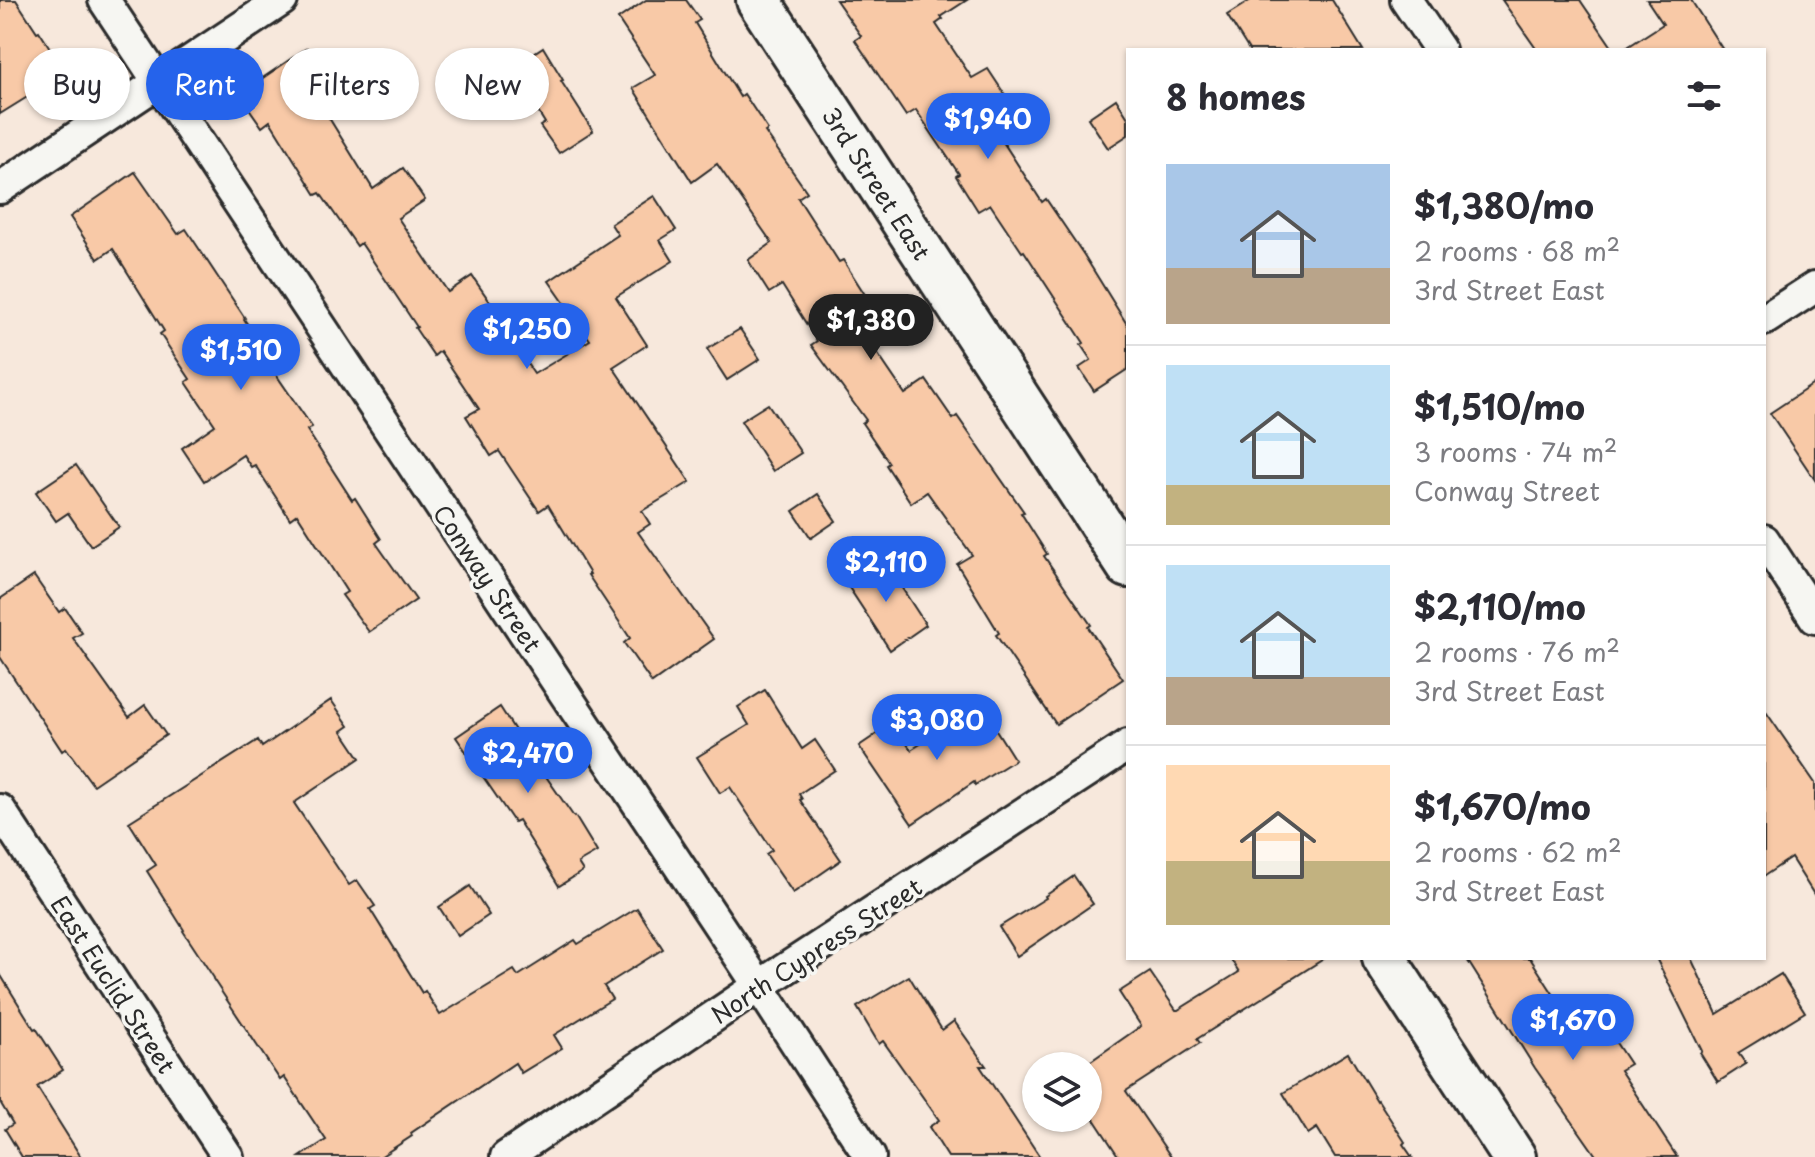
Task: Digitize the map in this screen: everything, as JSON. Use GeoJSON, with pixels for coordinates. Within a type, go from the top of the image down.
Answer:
{"type":"FeatureCollection","features":[{"type":"Feature","properties":{"kind":"street","name":"Conway Street"},"geometry":{"type":"LineString","coordinates":[[104,0],[146,63]]}},
{"type":"Feature","properties":{"kind":"street"},"geometry":{"type":"LineString","coordinates":[[211,48],[282,0]]}},
{"type":"Feature","properties":{"kind":"street","name":"3rd Street East"},"geometry":{"type":"LineString","coordinates":[[758,0],[1126,563]]}},
{"type":"Feature","properties":{"kind":"street"},"geometry":{"type":"LineString","coordinates":[[1406,0],[1439,48]]}},
{"type":"Feature","properties":{"kind":"street"},"geometry":{"type":"LineString","coordinates":[[0,188],[146,92]]}},
{"type":"Feature","properties":{"kind":"street","name":"Conway Street"},"geometry":{"type":"LineString","coordinates":[[184,120],[870,1157]]}},
{"type":"Feature","properties":{"kind":"street"},"geometry":{"type":"LineString","coordinates":[[1766,319],[1815,287]]}},
{"type":"Feature","properties":{"kind":"street"},"geometry":{"type":"LineString","coordinates":[[1766,543],[1815,618]]}},
{"type":"Feature","properties":{"kind":"street","name":"North Cypress Street"},"geometry":{"type":"LineString","coordinates":[[506,1157],[759,986],[1126,746]]}},
{"type":"Feature","properties":{"kind":"street","name":"East Euclid Street"},"geometry":{"type":"LineString","coordinates":[[0,810],[228,1157]]}},
{"type":"Feature","properties":{"kind":"street"},"geometry":{"type":"LineString","coordinates":[[1385,960],[1514,1157]]}},
{"type":"Feature","properties":{"kind":"building"},"geometry":{"type":"Polygon","coordinates":[[[0,0],[16,0],[50,48],[24,48],[24,99],[0,114],[0,0]]]}},
{"type":"Feature","properties":{"kind":"building"},"geometry":{"type":"Polygon","coordinates":[[[646,0],[686,0],[700,20],[695,23],[740,97],[744,94],[768,130],[765,132],[807,192],[798,198],[839,262],[843,260],[871,304],[880,298],[900,329],[873,347],[905,394],[926,380],[953,419],[957,416],[1024,512],[1021,513],[1047,554],[1044,556],[1123,679],[1056,724],[996,635],[999,633],[957,564],[972,555],[927,492],[911,503],[862,423],[866,420],[811,345],[817,341],[782,285],[769,293],[748,260],[772,243],[717,164],[692,182],[633,88],[655,75],[618,19],[646,0]]]}},
{"type":"Feature","properties":{"kind":"building"},"geometry":{"type":"Polygon","coordinates":[[[836,0],[967,0],[941,17],[943,19],[936,24],[972,78],[988,69],[1016,113],[994,128],[1042,202],[1046,199],[1084,255],[1126,323],[1126,370],[1094,391],[1079,368],[1091,360],[1081,345],[1084,343],[1024,251],[990,204],[978,211],[956,176],[959,174],[916,110],[906,116],[855,40],[861,36],[836,0]]]}},
{"type":"Feature","properties":{"kind":"building"},"geometry":{"type":"Polygon","coordinates":[[[1251,0],[1332,0],[1362,48],[1248,48],[1227,15],[1251,0]]]}},
{"type":"Feature","properties":{"kind":"building"},"geometry":{"type":"Polygon","coordinates":[[[1502,0],[1580,0],[1613,48],[1536,48],[1502,0]]]}},
{"type":"Feature","properties":{"kind":"building"},"geometry":{"type":"Polygon","coordinates":[[[1647,0],[1691,0],[1722,48],[1626,48],[1663,24],[1647,0]]]}},
{"type":"Feature","properties":{"kind":"building"},"geometry":{"type":"Polygon","coordinates":[[[549,57],[593,131],[559,153],[540,126],[545,123],[543,120],[549,120],[549,57]]]}},
{"type":"Feature","properties":{"kind":"building"},"geometry":{"type":"Polygon","coordinates":[[[280,66],[280,120],[330,120],[373,189],[403,168],[425,200],[398,218],[448,292],[472,276],[534,374],[590,340],[549,281],[618,235],[611,224],[654,196],[676,230],[660,240],[673,261],[616,297],[647,345],[613,367],[690,482],[642,511],[650,524],[638,532],[714,639],[652,683],[624,643],[630,638],[588,575],[548,505],[539,511],[499,451],[491,456],[466,416],[479,409],[440,351],[434,356],[361,243],[357,246],[320,193],[316,195],[270,121],[262,127],[257,120],[264,120],[264,77],[280,66]]]}},
{"type":"Feature","properties":{"kind":"building"},"geometry":{"type":"Polygon","coordinates":[[[1116,99],[1126,115],[1126,136],[1108,148],[1088,118],[1116,99]]]}},
{"type":"Feature","properties":{"kind":"building"},"geometry":{"type":"Polygon","coordinates":[[[135,172],[178,234],[186,229],[245,318],[278,370],[275,373],[312,427],[307,430],[352,500],[355,498],[381,539],[376,543],[416,600],[369,632],[342,595],[347,592],[297,514],[290,519],[255,465],[251,467],[243,455],[204,481],[182,448],[215,425],[186,382],[190,379],[160,334],[164,331],[113,249],[98,259],[70,217],[135,172]]]}},
{"type":"Feature","properties":{"kind":"building"},"geometry":{"type":"Polygon","coordinates":[[[740,329],[760,359],[727,380],[707,349],[740,329]]]}},
{"type":"Feature","properties":{"kind":"building"},"geometry":{"type":"Polygon","coordinates":[[[1815,383],[1815,480],[1770,413],[1815,383]]]}},
{"type":"Feature","properties":{"kind":"building"},"geometry":{"type":"Polygon","coordinates":[[[768,404],[801,453],[773,471],[741,421],[768,404]]]}},
{"type":"Feature","properties":{"kind":"building"},"geometry":{"type":"Polygon","coordinates":[[[76,465],[119,527],[91,546],[68,513],[56,521],[36,492],[76,465]]]}},
{"type":"Feature","properties":{"kind":"building"},"geometry":{"type":"Polygon","coordinates":[[[818,494],[836,521],[811,538],[793,511],[818,494]]]}},
{"type":"Feature","properties":{"kind":"building"},"geometry":{"type":"Polygon","coordinates":[[[883,559],[926,625],[890,650],[846,583],[883,559]]]}},
{"type":"Feature","properties":{"kind":"building"},"geometry":{"type":"Polygon","coordinates":[[[34,576],[59,612],[65,608],[82,633],[73,638],[129,717],[145,705],[166,735],[93,785],[66,748],[62,751],[0,657],[0,599],[34,576]]]}},
{"type":"Feature","properties":{"kind":"building"},"geometry":{"type":"Polygon","coordinates":[[[765,690],[802,749],[815,740],[835,770],[799,794],[841,860],[793,893],[766,854],[772,850],[730,787],[720,793],[697,757],[749,725],[738,707],[765,690]]]}},
{"type":"Feature","properties":{"kind":"building"},"geometry":{"type":"Polygon","coordinates":[[[331,700],[349,726],[342,731],[360,758],[294,803],[349,885],[357,880],[375,906],[370,909],[422,993],[425,991],[440,1015],[514,970],[518,976],[575,940],[578,944],[637,908],[663,949],[604,986],[612,999],[554,1035],[562,1048],[521,1073],[515,1063],[380,1157],[300,1157],[326,1140],[284,1077],[280,1080],[183,931],[147,871],[156,865],[129,822],[258,740],[262,747],[331,700]]]}},
{"type":"Feature","properties":{"kind":"building"},"geometry":{"type":"Polygon","coordinates":[[[981,706],[1015,760],[975,785],[974,782],[912,824],[859,746],[893,723],[911,750],[981,706]]]}},
{"type":"Feature","properties":{"kind":"building"},"geometry":{"type":"Polygon","coordinates":[[[500,707],[597,852],[578,863],[583,871],[559,886],[518,820],[514,822],[456,737],[500,707]]]}},
{"type":"Feature","properties":{"kind":"building"},"geometry":{"type":"Polygon","coordinates":[[[1766,712],[1815,783],[1815,896],[1791,858],[1766,875],[1766,712]]]}},
{"type":"Feature","properties":{"kind":"building"},"geometry":{"type":"Polygon","coordinates":[[[1074,876],[1093,904],[1017,956],[999,927],[1046,898],[1074,876]]]}},
{"type":"Feature","properties":{"kind":"building"},"geometry":{"type":"Polygon","coordinates":[[[470,886],[489,915],[458,936],[439,907],[470,886]]]}},
{"type":"Feature","properties":{"kind":"building"},"geometry":{"type":"Polygon","coordinates":[[[1231,960],[1322,960],[1197,1039],[1200,1043],[1126,1091],[1171,1157],[1119,1157],[1102,1131],[1102,1053],[1141,1026],[1119,992],[1150,972],[1178,1010],[1239,972],[1231,960]]]}},
{"type":"Feature","properties":{"kind":"building"},"geometry":{"type":"Polygon","coordinates":[[[1467,960],[1531,960],[1581,1037],[1603,1023],[1630,1064],[1620,1070],[1677,1157],[1597,1157],[1535,1068],[1467,960]]]}},
{"type":"Feature","properties":{"kind":"building"},"geometry":{"type":"Polygon","coordinates":[[[1657,960],[1692,960],[1717,1014],[1781,974],[1805,1012],[1738,1053],[1746,1064],[1718,1082],[1700,1053],[1702,1051],[1657,960]]]}},
{"type":"Feature","properties":{"kind":"building"},"geometry":{"type":"Polygon","coordinates":[[[0,974],[63,1070],[37,1087],[81,1157],[22,1157],[5,1129],[13,1124],[0,1102],[0,974]]]}},
{"type":"Feature","properties":{"kind":"building"},"geometry":{"type":"Polygon","coordinates":[[[909,976],[942,1030],[954,1021],[986,1066],[980,1066],[1040,1157],[948,1157],[929,1127],[939,1120],[883,1041],[879,1044],[857,1007],[909,976]]]}},
{"type":"Feature","properties":{"kind":"building"},"geometry":{"type":"Polygon","coordinates":[[[1348,1053],[1412,1157],[1335,1157],[1317,1128],[1308,1134],[1283,1093],[1348,1053]]]}}]}
